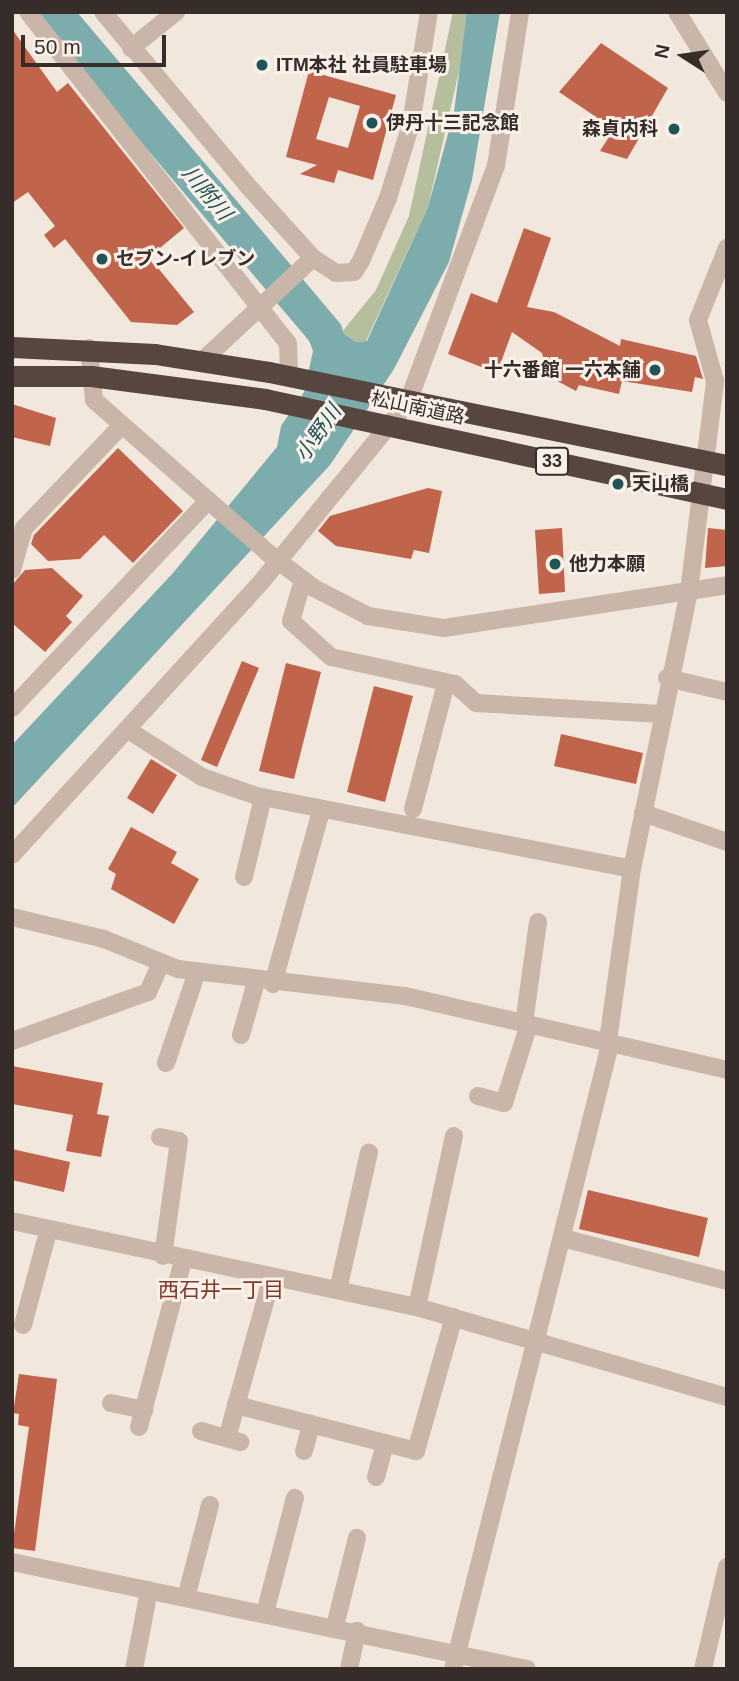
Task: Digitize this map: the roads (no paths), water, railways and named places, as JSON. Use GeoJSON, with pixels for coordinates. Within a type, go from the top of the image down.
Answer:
{"type":"FeatureCollection","features":[{"type":"Feature","properties":{"kind":"highway","name":"松山南道路"},"geometry":{"type":"LineString","coordinates":[[12,347],[89,348],[202,361],[296,377],[727,465]]}},
{"type":"Feature","properties":{"kind":"highway","name":"松山南道路"},"geometry":{"type":"LineString","coordinates":[[12,376],[91,376],[290,404],[727,499]]}},
{"type":"Feature","properties":{"kind":"street"},"geometry":{"type":"LineString","coordinates":[[28,12],[288,343],[296,377]]}},
{"type":"Feature","properties":{"kind":"street"},"geometry":{"type":"LineString","coordinates":[[103,12],[308,263],[336,273],[354,272],[361,261],[411,124],[429,12]]}},
{"type":"Feature","properties":{"kind":"street"},"geometry":{"type":"LineString","coordinates":[[131,48],[176,12]]}},
{"type":"Feature","properties":{"kind":"street"},"geometry":{"type":"LineString","coordinates":[[12,855],[128,730],[384,424],[400,400],[496,166],[520,12]]}},
{"type":"Feature","properties":{"kind":"street"},"geometry":{"type":"LineString","coordinates":[[677,12],[727,93]]}},
{"type":"Feature","properties":{"kind":"street"},"geometry":{"type":"LineString","coordinates":[[455,1661],[563,1238],[609,1043],[632,869],[667,678],[689,591],[715,382],[698,320],[727,248]]}},
{"type":"Feature","properties":{"kind":"street"},"geometry":{"type":"LineString","coordinates":[[202,361],[258,304],[308,263]]}},
{"type":"Feature","properties":{"kind":"street"},"geometry":{"type":"LineString","coordinates":[[89,348],[94,400],[121,426],[303,580],[368,616],[444,628],[727,585]]}},
{"type":"Feature","properties":{"kind":"street"},"geometry":{"type":"LineString","coordinates":[[12,570],[24,528],[121,426]]}},
{"type":"Feature","properties":{"kind":"street"},"geometry":{"type":"LineString","coordinates":[[12,708],[212,503]]}},
{"type":"Feature","properties":{"kind":"street"},"geometry":{"type":"LineString","coordinates":[[303,580],[291,621],[317,648],[348,663],[446,682],[477,703],[661,715]]}},
{"type":"Feature","properties":{"kind":"street"},"geometry":{"type":"LineString","coordinates":[[667,678],[727,692]]}},
{"type":"Feature","properties":{"kind":"street"},"geometry":{"type":"LineString","coordinates":[[413,809],[446,682]]}},
{"type":"Feature","properties":{"kind":"street"},"geometry":{"type":"LineString","coordinates":[[128,730],[213,783],[263,797],[321,811],[632,869]]}},
{"type":"Feature","properties":{"kind":"street"},"geometry":{"type":"LineString","coordinates":[[244,877],[263,797]]}},
{"type":"Feature","properties":{"kind":"street"},"geometry":{"type":"LineString","coordinates":[[241,1035],[264,983],[321,811]]}},
{"type":"Feature","properties":{"kind":"street"},"geometry":{"type":"LineString","coordinates":[[643,813],[727,842]]}},
{"type":"Feature","properties":{"kind":"street"},"geometry":{"type":"LineString","coordinates":[[12,917],[104,939],[160,963],[197,972],[264,983],[405,996],[727,1070]]}},
{"type":"Feature","properties":{"kind":"street"},"geometry":{"type":"LineString","coordinates":[[478,1096],[504,1103],[526,1023],[538,922]]}},
{"type":"Feature","properties":{"kind":"street"},"geometry":{"type":"LineString","coordinates":[[12,1041],[148,992],[160,963]]}},
{"type":"Feature","properties":{"kind":"street"},"geometry":{"type":"LineString","coordinates":[[166,1063],[197,972]]}},
{"type":"Feature","properties":{"kind":"street"},"geometry":{"type":"LineString","coordinates":[[417,1307],[454,1136]]}},
{"type":"Feature","properties":{"kind":"street"},"geometry":{"type":"LineString","coordinates":[[160,1137],[179,1141],[163,1256]]}},
{"type":"Feature","properties":{"kind":"street"},"geometry":{"type":"LineString","coordinates":[[338,1290],[369,1152]]}},
{"type":"Feature","properties":{"kind":"street"},"geometry":{"type":"LineString","coordinates":[[12,1222],[163,1256],[417,1307],[727,1397]]}},
{"type":"Feature","properties":{"kind":"street"},"geometry":{"type":"LineString","coordinates":[[23,1325],[48,1231]]}},
{"type":"Feature","properties":{"kind":"street"},"geometry":{"type":"LineString","coordinates":[[563,1238],[727,1281]]}},
{"type":"Feature","properties":{"kind":"street"},"geometry":{"type":"LineString","coordinates":[[111,1403],[141,1419],[183,1260]]}},
{"type":"Feature","properties":{"kind":"street"},"geometry":{"type":"LineString","coordinates":[[201,1431],[234,1440],[236,1405],[272,1277]]}},
{"type":"Feature","properties":{"kind":"street"},"geometry":{"type":"LineString","coordinates":[[236,1405],[416,1451],[454,1318]]}},
{"type":"Feature","properties":{"kind":"street"},"geometry":{"type":"LineString","coordinates":[[304,1451],[311,1424]]}},
{"type":"Feature","properties":{"kind":"street"},"geometry":{"type":"LineString","coordinates":[[376,1477],[385,1443]]}},
{"type":"Feature","properties":{"kind":"street"},"geometry":{"type":"LineString","coordinates":[[265,1613],[295,1498]]}},
{"type":"Feature","properties":{"kind":"street"},"geometry":{"type":"LineString","coordinates":[[186,1598],[210,1505]]}},
{"type":"Feature","properties":{"kind":"street"},"geometry":{"type":"LineString","coordinates":[[335,1626],[357,1538]]}},
{"type":"Feature","properties":{"kind":"street"},"geometry":{"type":"LineString","coordinates":[[12,1562],[335,1626],[455,1661],[527,1669]]}},
{"type":"Feature","properties":{"kind":"street"},"geometry":{"type":"LineString","coordinates":[[703,1669],[727,1567]]}},
{"type":"Feature","properties":{"kind":"street"},"geometry":{"type":"LineString","coordinates":[[134,1669],[149,1590]]}},
{"type":"Feature","properties":{"kind":"street"},"geometry":{"type":"LineString","coordinates":[[349,1669],[357,1631]]}},
{"type":"Feature","properties":{"kind":"water","name":"小野川"},"geometry":{"type":"Polygon","coordinates":[[[467,12],[500,12],[472,180],[449,262],[394,369],[330,465],[12,808],[12,745],[173,573],[277,447],[281,426],[304,392],[313,351],[293,298],[356,342],[367,341],[428,207],[454,112],[467,12]]]}},
{"type":"Feature","properties":{"kind":"waterway","name":"川附川"},"geometry":{"type":"LineString","coordinates":[[54,12],[325,333]]}},
{"type":"Feature","properties":{"kind":"place","name":"ITM本社 社員駐車場"},"geometry":{"type":"Point","coordinates":[262,65]}},
{"type":"Feature","properties":{"kind":"place","name":"伊丹十三記念館"},"geometry":{"type":"Point","coordinates":[372,123]}},
{"type":"Feature","properties":{"kind":"place","name":"森貞内科"},"geometry":{"type":"Point","coordinates":[674,129]}},
{"type":"Feature","properties":{"kind":"place","name":"セブン-イレブン"},"geometry":{"type":"Point","coordinates":[102,259]}},
{"type":"Feature","properties":{"kind":"place","name":"十六番館 一六本舗"},"geometry":{"type":"Point","coordinates":[655,370]}},
{"type":"Feature","properties":{"kind":"place","name":"天山橋"},"geometry":{"type":"Point","coordinates":[618,484]}},
{"type":"Feature","properties":{"kind":"place","name":"他力本願"},"geometry":{"type":"Point","coordinates":[555,564]}},
{"type":"Feature","properties":{"kind":"district","name":"西石井一丁目"},"geometry":{"type":"Point","coordinates":[221,1290]}}]}
